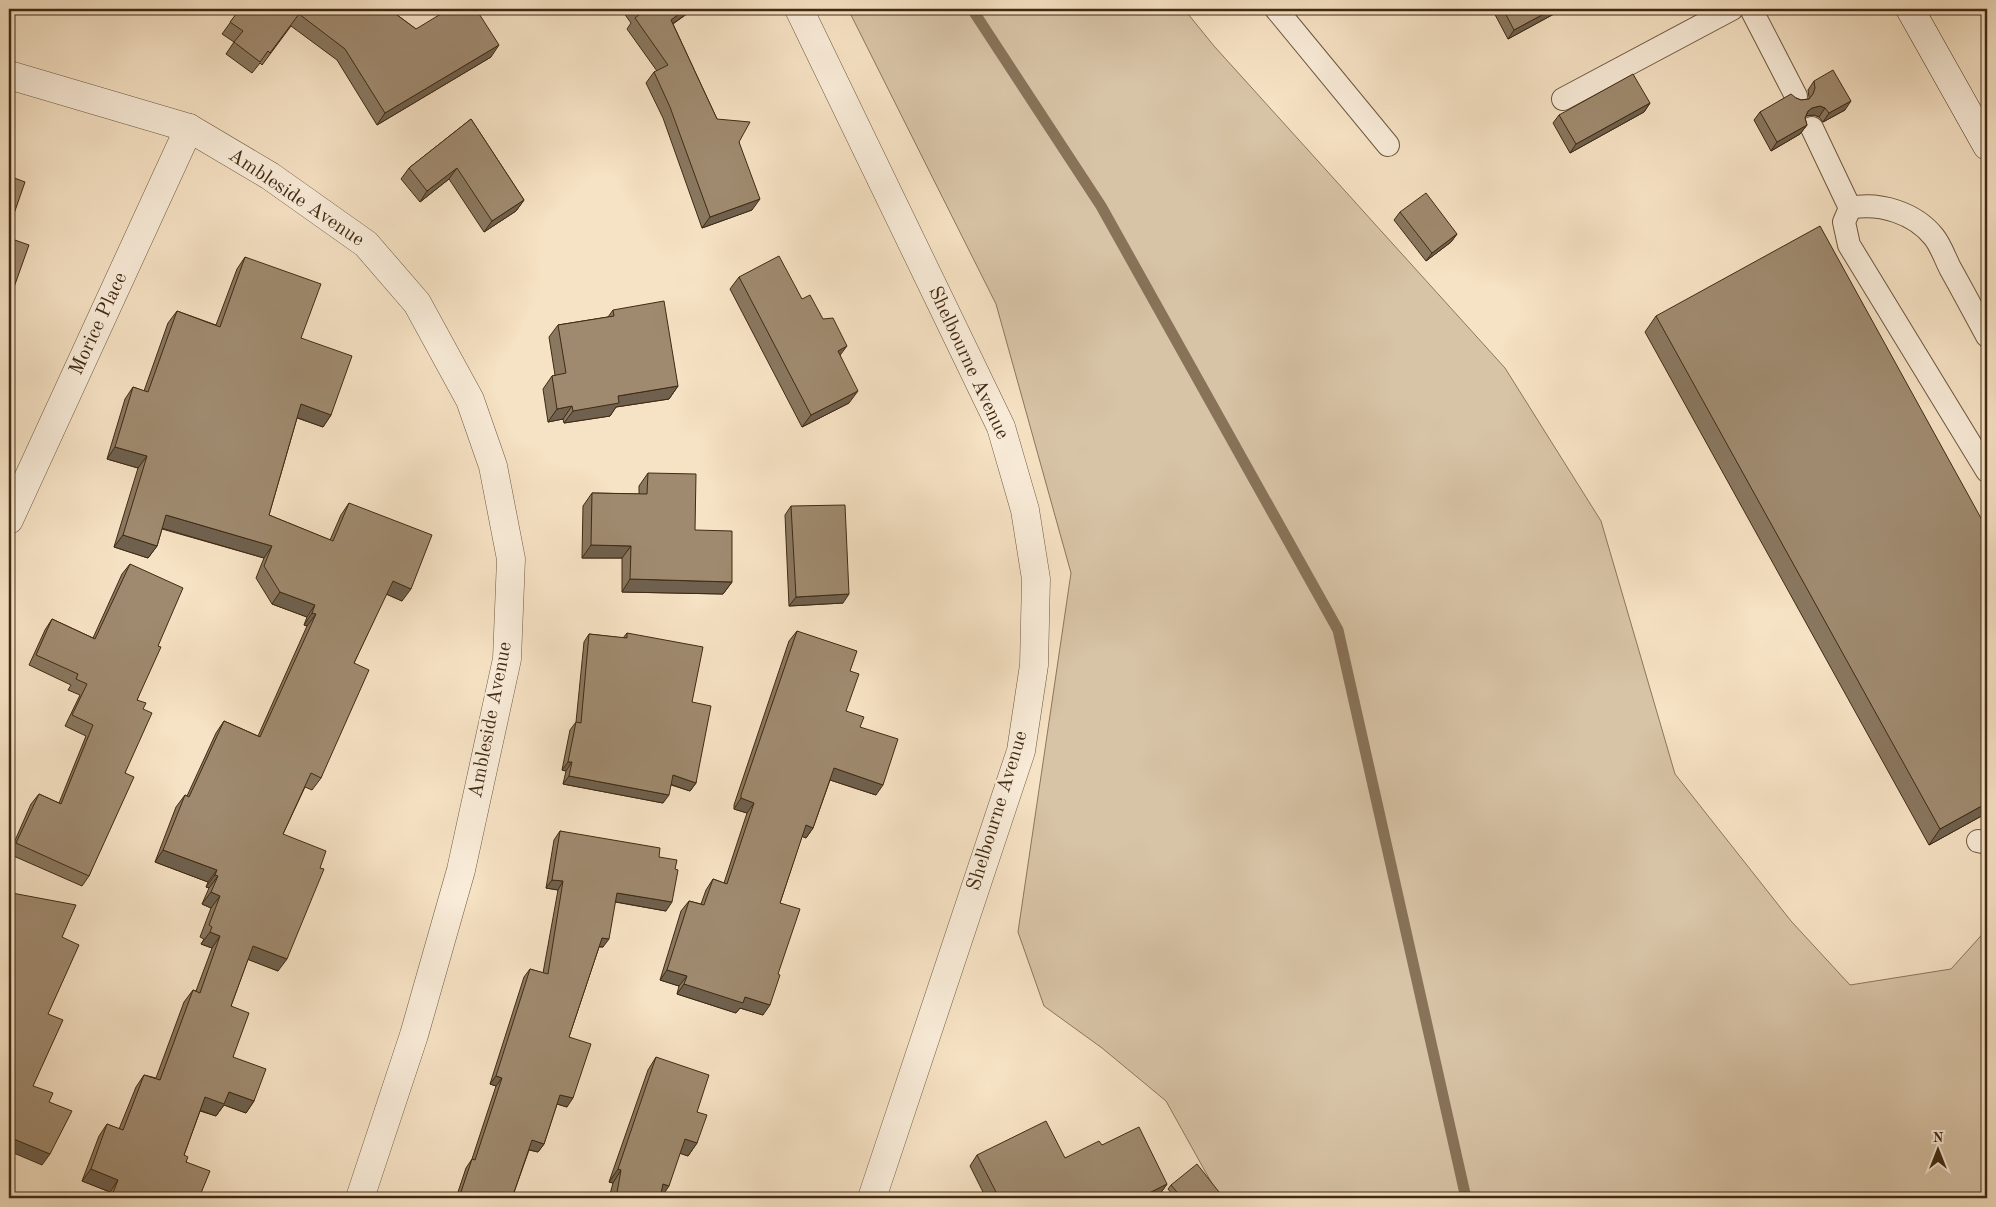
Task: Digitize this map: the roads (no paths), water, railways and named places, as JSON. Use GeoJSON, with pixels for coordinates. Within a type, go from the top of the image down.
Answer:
{"type":"FeatureCollection","features":[{"type":"Feature","properties":{"kind":"street","name":"Shelbourne Avenue"},"geometry":{"type":"LineString","coordinates":[[799,9],[1001,427],[1025,510],[1036,579],[1034,665],[1021,751],[872,1198]]}},
{"type":"Feature","properties":{"kind":"street"},"geometry":{"type":"LineString","coordinates":[[1910,9],[1987,146]]}},
{"type":"Feature","properties":{"kind":"street","name":"Ambleside Avenue"},"geometry":{"type":"LineString","coordinates":[[9,75],[189,128],[270,176],[366,244],[417,302],[470,400],[494,466],[511,559],[507,659],[461,870],[414,1035],[360,1198]]}},
{"type":"Feature","properties":{"kind":"street","name":"Morice Place"},"geometry":{"type":"LineString","coordinates":[[9,520],[189,128]]}},
{"type":"Feature","properties":{"kind":"lane"},"geometry":{"type":"LineString","coordinates":[[1276,9],[1388,145]]}},
{"type":"Feature","properties":{"kind":"lane"},"geometry":{"type":"LineString","coordinates":[[1563,99],[1732,9]]}},
{"type":"Feature","properties":{"kind":"lane"},"geometry":{"type":"LineString","coordinates":[[1751,9],[1796,96]]}},
{"type":"Feature","properties":{"kind":"lane"},"geometry":{"type":"LineString","coordinates":[[1812,128],[1850,208],[1844,222],[1849,245],[1987,471]]}},
{"type":"Feature","properties":{"kind":"lane"},"geometry":{"type":"LineString","coordinates":[[1850,208],[1862,205],[1879,206],[1895,211],[1913,219],[1934,237],[1987,336]]}},
{"type":"Feature","properties":{"kind":"waterway"},"geometry":{"type":"LineString","coordinates":[[972,9],[1101,206],[1338,630],[1466,1198]]}}]}
